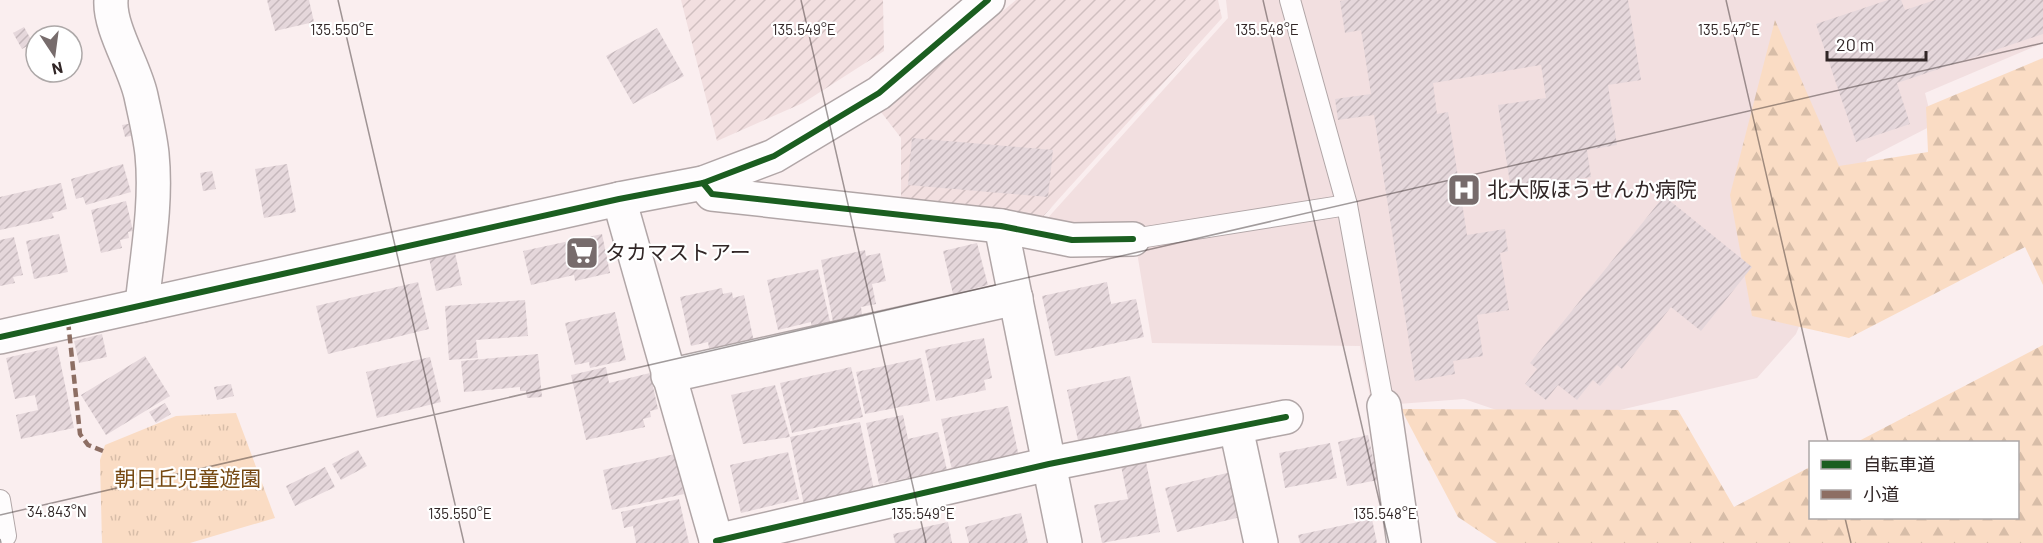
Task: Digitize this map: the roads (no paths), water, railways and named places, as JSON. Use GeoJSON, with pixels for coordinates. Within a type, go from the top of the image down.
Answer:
{"type":"FeatureCollection","features":[{"type":"Feature","properties":{"kind":"street"},"geometry":{"type":"LineString","coordinates":[[111,0],[121,40],[140,93],[152,154],[153,194],[142,305]]}},
{"type":"Feature","properties":{"kind":"street"},"geometry":{"type":"LineString","coordinates":[[0,337],[619,199],[703,183],[774,156],[879,93],[988,0]]}},
{"type":"Feature","properties":{"kind":"street"},"geometry":{"type":"LineString","coordinates":[[703,183],[712,194],[1001,226],[1072,240],[1133,239]]}},
{"type":"Feature","properties":{"kind":"street"},"geometry":{"type":"LineString","coordinates":[[619,199],[716,542],[1049,464],[1286,417]]}},
{"type":"Feature","properties":{"kind":"street"},"geometry":{"type":"LineString","coordinates":[[1001,226],[1065,543]]}},
{"type":"Feature","properties":{"kind":"street"},"geometry":{"type":"LineString","coordinates":[[668,376],[1016,298]]}},
{"type":"Feature","properties":{"kind":"street"},"geometry":{"type":"LineString","coordinates":[[1384,406],[1404,543]]}},
{"type":"Feature","properties":{"kind":"street"},"geometry":{"type":"LineString","coordinates":[[1236,428],[1261,543]]}},
{"type":"Feature","properties":{"kind":"lane"},"geometry":{"type":"LineString","coordinates":[[1291,1],[1347,205],[1384,406]]}},
{"type":"Feature","properties":{"kind":"lane"},"geometry":{"type":"LineString","coordinates":[[1133,239],[1347,205]]}},
{"type":"Feature","properties":{"kind":"lane"},"geometry":{"type":"LineString","coordinates":[[0,500],[6,536]]}},
{"type":"Feature","properties":{"kind":"place","name":"北大阪ほうせんか病院"},"geometry":{"type":"Point","coordinates":[1464,190]}},
{"type":"Feature","properties":{"kind":"place","name":"タカマストアー"},"geometry":{"type":"Point","coordinates":[582,253]}},
{"type":"Feature","properties":{"kind":"park label","name":"朝日丘児童遊園"},"geometry":{"type":"Point","coordinates":[188,479]}}]}
